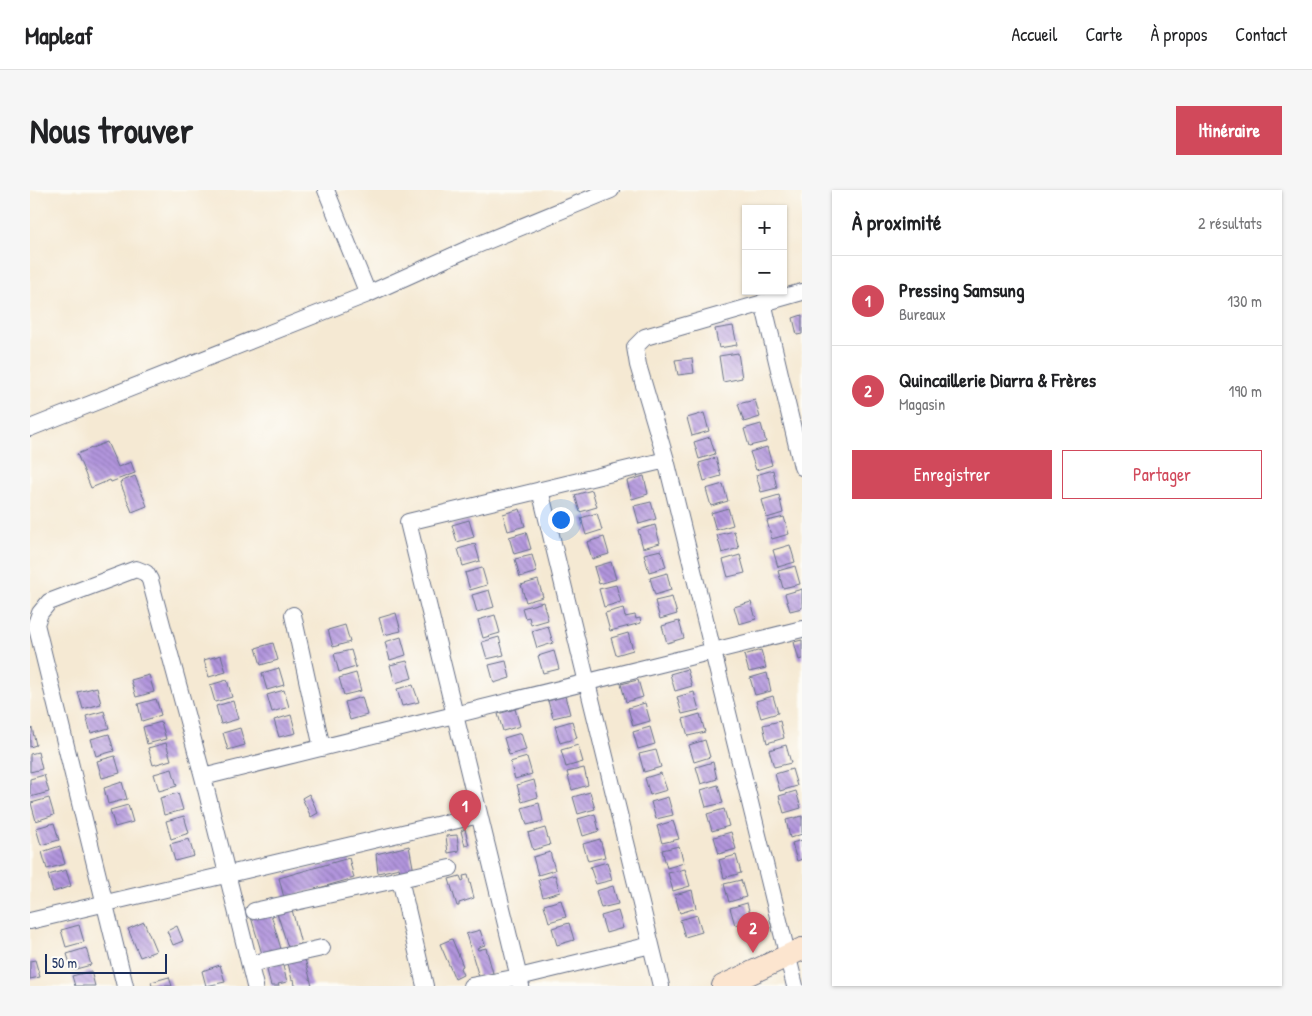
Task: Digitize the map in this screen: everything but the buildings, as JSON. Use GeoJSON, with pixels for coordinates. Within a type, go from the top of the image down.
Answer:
{"type":"FeatureCollection","features":[{"type":"Feature","properties":{"kind":"street"},"geometry":{"type":"LineString","coordinates":[[326,190],[368,294]]}},
{"type":"Feature","properties":{"kind":"street"},"geometry":{"type":"LineString","coordinates":[[30,428],[368,294],[470,248],[611,190]]}},
{"type":"Feature","properties":{"kind":"street"},"geometry":{"type":"LineString","coordinates":[[795,986],[795,953],[713,651],[666,460],[638,365],[635,347],[645,337],[802,292]]}},
{"type":"Feature","properties":{"kind":"street"},"geometry":{"type":"LineString","coordinates":[[763,302],[802,467]]}},
{"type":"Feature","properties":{"kind":"street"},"geometry":{"type":"LineString","coordinates":[[520,981],[408,522],[666,460]]}},
{"type":"Feature","properties":{"kind":"street"},"geometry":{"type":"LineString","coordinates":[[540,490],[661,986]]}},
{"type":"Feature","properties":{"kind":"street"},"geometry":{"type":"LineString","coordinates":[[125,986],[36,624],[40,613],[50,602],[136,569],[146,573],[150,580],[203,777],[255,986]]}},
{"type":"Feature","properties":{"kind":"street"},"geometry":{"type":"LineString","coordinates":[[293,615],[322,748]]}},
{"type":"Feature","properties":{"kind":"street"},"geometry":{"type":"LineString","coordinates":[[203,777],[802,629]]}},
{"type":"Feature","properties":{"kind":"street"},"geometry":{"type":"LineString","coordinates":[[30,921],[479,815]]}},
{"type":"Feature","properties":{"kind":"street"},"geometry":{"type":"LineString","coordinates":[[254,911],[450,868]]}},
{"type":"Feature","properties":{"kind":"street"},"geometry":{"type":"LineString","coordinates":[[400,879],[425,986]]}},
{"type":"Feature","properties":{"kind":"street"},"geometry":{"type":"LineString","coordinates":[[471,986],[520,981],[651,945]]}},
{"type":"Feature","properties":{"kind":"street"},"geometry":{"type":"LineString","coordinates":[[250,964],[322,948]]}},
{"type":"Feature","properties":{"kind":"street"},"geometry":{"type":"LineString","coordinates":[[723,986],[795,953]]}},
{"type":"Feature","properties":{"kind":"place","name":"Pressing Samsung"},"geometry":{"type":"Point","coordinates":[465,831]}},
{"type":"Feature","properties":{"kind":"place","name":"Quincaillerie Diarra & Frères"},"geometry":{"type":"Point","coordinates":[753,953]}}]}
